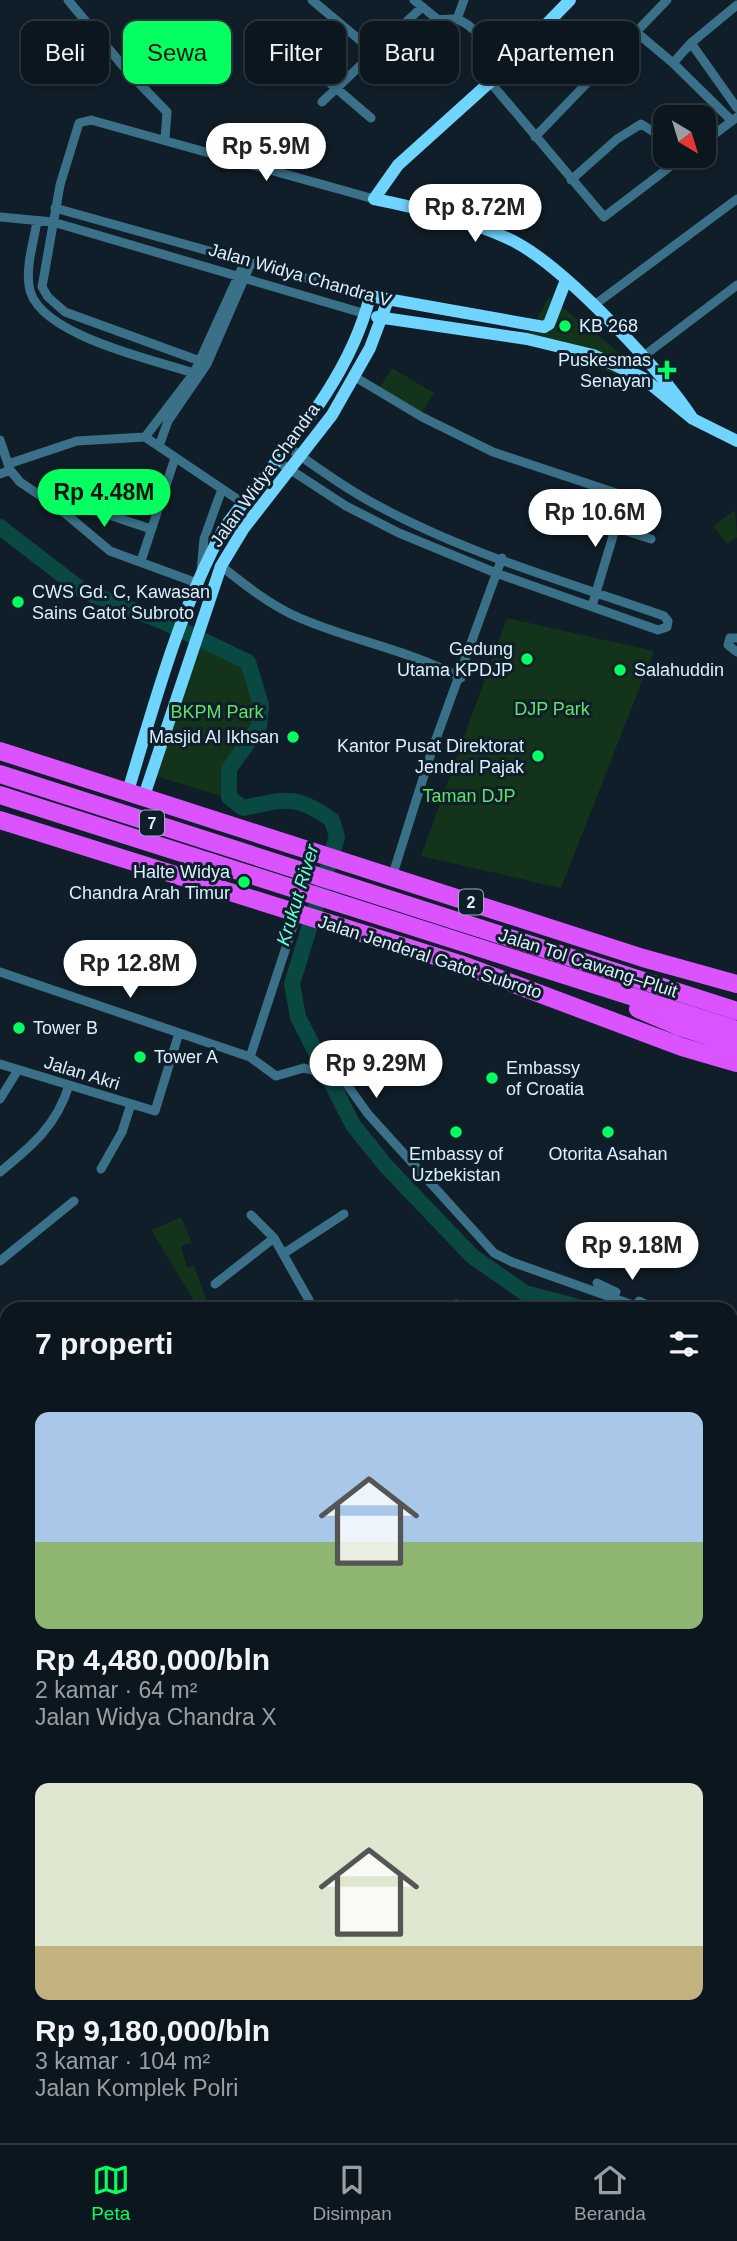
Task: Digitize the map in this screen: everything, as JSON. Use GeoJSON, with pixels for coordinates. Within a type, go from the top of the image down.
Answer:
{"type":"FeatureCollection","features":[{"type":"Feature","properties":{"kind":"highway","name":"2"},"geometry":{"type":"LineString","coordinates":[[0,751],[643,958],[737,985]]}},
{"type":"Feature","properties":{"kind":"highway","name":"Jalan Tol Cawang–Pluit"},"geometry":{"type":"LineString","coordinates":[[0,774],[737,1012]]}},
{"type":"Feature","properties":{"kind":"highway","name":"Jalan Tol Cawang–Pluit"},"geometry":{"type":"LineString","coordinates":[[0,795],[737,1030]]}},
{"type":"Feature","properties":{"kind":"highway","name":"Jalan Jenderal Gatot Subroto"},"geometry":{"type":"LineString","coordinates":[[0,820],[177,873],[530,989],[682,1047],[737,1063]]}},
{"type":"Feature","properties":{"kind":"highway"},"geometry":{"type":"LineString","coordinates":[[538,967],[680,1027],[737,1045]]}},
{"type":"Feature","properties":{"kind":"highway"},"geometry":{"type":"LineString","coordinates":[[668,989],[737,1001]]}},
{"type":"Feature","properties":{"kind":"street"},"geometry":{"type":"LineString","coordinates":[[68,0],[128,72],[167,112],[165,139]]}},
{"type":"Feature","properties":{"kind":"street"},"geometry":{"type":"LineString","coordinates":[[312,0],[360,40]]}},
{"type":"Feature","properties":{"kind":"street"},"geometry":{"type":"LineString","coordinates":[[457,19],[464,0]]}},
{"type":"Feature","properties":{"kind":"street"},"geometry":{"type":"LineString","coordinates":[[639,29],[667,0]]}},
{"type":"Feature","properties":{"kind":"street"},"geometry":{"type":"LineString","coordinates":[[548,21],[565,2]]}},
{"type":"Feature","properties":{"kind":"street"},"geometry":{"type":"LineString","coordinates":[[402,21],[418,3],[438,19],[457,19],[473,31]]}},
{"type":"Feature","properties":{"kind":"street"},"geometry":{"type":"LineString","coordinates":[[673,63],[691,43],[737,5]]}},
{"type":"Feature","properties":{"kind":"street"},"geometry":{"type":"LineString","coordinates":[[639,35],[734,119],[716,133]]}},
{"type":"Feature","properties":{"kind":"street"},"geometry":{"type":"LineString","coordinates":[[691,43],[733,94],[737,108]]}},
{"type":"Feature","properties":{"kind":"street"},"geometry":{"type":"LineString","coordinates":[[322,102],[360,66]]}},
{"type":"Feature","properties":{"kind":"street"},"geometry":{"type":"LineString","coordinates":[[332,84],[371,118]]}},
{"type":"Feature","properties":{"kind":"street"},"geometry":{"type":"LineString","coordinates":[[374,199],[398,165],[488,84]]}},
{"type":"Feature","properties":{"kind":"street"},"geometry":{"type":"LineString","coordinates":[[492,84],[604,217],[667,168]]}},
{"type":"Feature","properties":{"kind":"street"},"geometry":{"type":"LineString","coordinates":[[535,137],[586,84]]}},
{"type":"Feature","properties":{"kind":"street"},"geometry":{"type":"LineString","coordinates":[[200,361],[65,313],[56,306],[42,287],[41,280],[55,208],[77,127],[91,120],[389,201],[506,237],[593,306],[641,358],[659,385],[693,419],[737,441]]}},
{"type":"Feature","properties":{"kind":"street"},"geometry":{"type":"LineString","coordinates":[[571,180],[617,139],[641,124],[653,132]]}},
{"type":"Feature","properties":{"kind":"street"},"geometry":{"type":"LineString","coordinates":[[388,179],[389,201]]}},
{"type":"Feature","properties":{"kind":"street"},"geometry":{"type":"LineString","coordinates":[[593,306],[737,199]]}},
{"type":"Feature","properties":{"kind":"street","name":"Jalan Widya Chandra V"},"geometry":{"type":"LineString","coordinates":[[55,208],[370,296],[544,327],[549,324],[566,286]]}},
{"type":"Feature","properties":{"kind":"street","name":"Jalan Widya Chandra V"},"geometry":{"type":"LineString","coordinates":[[0,217],[53,222],[383,318],[570,349],[623,368],[659,385]]}},
{"type":"Feature","properties":{"kind":"street"},"geometry":{"type":"LineString","coordinates":[[37,221],[29,286],[41,312],[52,321],[75,332],[194,373]]}},
{"type":"Feature","properties":{"kind":"street"},"geometry":{"type":"LineString","coordinates":[[159,446],[168,421],[207,364],[248,262]]}},
{"type":"Feature","properties":{"kind":"street"},"geometry":{"type":"LineString","coordinates":[[145,437],[194,373],[243,278]]}},
{"type":"Feature","properties":{"kind":"street"},"geometry":{"type":"LineString","coordinates":[[641,358],[737,285]]}},
{"type":"Feature","properties":{"kind":"street","name":"Jalan Widya Chandra"},"geometry":{"type":"LineString","coordinates":[[136,793],[147,727],[182,619],[199,578],[224,528],[288,447],[333,380],[366,314],[370,296]]}},
{"type":"Feature","properties":{"kind":"street","name":"Jalan Widya Chandra"},"geometry":{"type":"LineString","coordinates":[[136,793],[163,732],[220,566],[244,528],[302,457],[355,377],[383,318],[388,300]]}},
{"type":"Feature","properties":{"kind":"street"},"geometry":{"type":"LineString","coordinates":[[355,377],[422,417],[493,452],[622,493],[625,496],[625,504],[592,606]]}},
{"type":"Feature","properties":{"kind":"street"},"geometry":{"type":"LineString","coordinates":[[0,474],[9,467],[77,441],[145,437],[243,503]]}},
{"type":"Feature","properties":{"kind":"street"},"geometry":{"type":"LineString","coordinates":[[0,440],[9,467],[20,482],[60,509],[110,551],[199,578],[204,539],[222,489]]}},
{"type":"Feature","properties":{"kind":"street"},"geometry":{"type":"LineString","coordinates":[[277,461],[346,506],[399,533],[496,573],[658,630],[664,629],[668,624],[664,615],[502,558],[383,508],[329,478],[288,447]]}},
{"type":"Feature","properties":{"kind":"street"},"geometry":{"type":"LineString","coordinates":[[141,561],[175,458]]}},
{"type":"Feature","properties":{"kind":"street"},"geometry":{"type":"LineString","coordinates":[[60,509],[97,511],[151,529]]}},
{"type":"Feature","properties":{"kind":"street"},"geometry":{"type":"LineString","coordinates":[[617,528],[651,539]]}},
{"type":"Feature","properties":{"kind":"street"},"geometry":{"type":"LineString","coordinates":[[392,877],[432,750],[461,678],[502,558]]}},
{"type":"Feature","properties":{"kind":"street"},"geometry":{"type":"LineString","coordinates":[[220,566],[250,590],[295,616],[419,659],[461,678]]}},
{"type":"Feature","properties":{"kind":"street"},"geometry":{"type":"LineString","coordinates":[[737,638],[730,638],[728,645],[737,652]]}},
{"type":"Feature","properties":{"kind":"street"},"geometry":{"type":"LineString","coordinates":[[147,727],[163,732]]}},
{"type":"Feature","properties":{"kind":"street"},"geometry":{"type":"LineString","coordinates":[[250,1057],[308,917]]}},
{"type":"Feature","properties":{"kind":"street"},"geometry":{"type":"LineString","coordinates":[[0,972],[250,1057],[276,1076],[304,1068],[343,1079],[375,1122],[494,1253],[624,1302]]}},
{"type":"Feature","properties":{"kind":"street","name":"Jalan Akri"},"geometry":{"type":"LineString","coordinates":[[0,1064],[155,1111],[179,1033]]}},
{"type":"Feature","properties":{"kind":"street"},"geometry":{"type":"LineString","coordinates":[[0,1099],[18,1070]]}},
{"type":"Feature","properties":{"kind":"street"},"geometry":{"type":"LineString","coordinates":[[0,1172],[35,1143],[53,1123],[62,1108],[69,1085]]}},
{"type":"Feature","properties":{"kind":"street"},"geometry":{"type":"LineString","coordinates":[[101,1169],[122,1132],[131,1104]]}},
{"type":"Feature","properties":{"kind":"street"},"geometry":{"type":"LineString","coordinates":[[0,1261],[74,1200]]}},
{"type":"Feature","properties":{"kind":"street"},"geometry":{"type":"LineString","coordinates":[[283,1254],[344,1214]]}},
{"type":"Feature","properties":{"kind":"street"},"geometry":{"type":"LineString","coordinates":[[251,1215],[274,1238],[309,1302]]}},
{"type":"Feature","properties":{"kind":"street"},"geometry":{"type":"LineString","coordinates":[[215,1284],[274,1238]]}},
{"type":"Feature","properties":{"kind":"street"},"geometry":{"type":"LineString","coordinates":[[597,1283],[640,1302]]}},
{"type":"Feature","properties":{"kind":"green space"},"geometry":{"type":"Polygon","coordinates":[[[549,297],[686,405],[527,337],[549,297]]]}},
{"type":"Feature","properties":{"kind":"green space"},"geometry":{"type":"Polygon","coordinates":[[[392,368],[434,393],[421,414],[379,389],[392,368]]]}},
{"type":"Feature","properties":{"kind":"green space"},"geometry":{"type":"Polygon","coordinates":[[[735,510],[737,537],[727,544],[713,526],[735,510]]]}},
{"type":"Feature","properties":{"kind":"green space","name":"DJP Park"},"geometry":{"type":"Polygon","coordinates":[[[507,618],[654,651],[561,888],[421,856],[507,618]]]}},
{"type":"Feature","properties":{"kind":"green space","name":"BKPM Park"},"geometry":{"type":"Polygon","coordinates":[[[198,643],[245,665],[256,705],[255,726],[224,767],[224,797],[156,776],[198,643]]]}},
{"type":"Feature","properties":{"kind":"green space"},"geometry":{"type":"Polygon","coordinates":[[[181,1217],[192,1243],[181,1246],[187,1268],[194,1266],[206,1299],[203,1302],[195,1302],[151,1230],[181,1217]]]}},
{"type":"Feature","properties":{"kind":"waterway","name":"Krukut River"},"geometry":{"type":"LineString","coordinates":[[0,527],[83,591],[162,621],[248,662],[261,705],[259,727],[229,769],[229,797],[243,808],[280,801],[299,802],[332,820],[337,837],[292,984],[298,1017],[353,1125],[386,1166],[472,1256],[525,1293],[559,1302]]}},
{"type":"Feature","properties":{"kind":"place","name":"KB 268"},"geometry":{"type":"Point","coordinates":[565,326]}},
{"type":"Feature","properties":{"kind":"place","name":"Puskesmas Senayan"},"geometry":{"type":"Point","coordinates":[667,370]}},
{"type":"Feature","properties":{"kind":"place","name":"CWS Gd. C, Kawasan Sains Gatot Subroto"},"geometry":{"type":"Point","coordinates":[18,602]}},
{"type":"Feature","properties":{"kind":"place","name":"Gedung Utama KPDJP"},"geometry":{"type":"Point","coordinates":[527,659]}},
{"type":"Feature","properties":{"kind":"place","name":"Salahuddin"},"geometry":{"type":"Point","coordinates":[620,670]}},
{"type":"Feature","properties":{"kind":"place","name":"Masjid Al Ikhsan"},"geometry":{"type":"Point","coordinates":[293,737]}},
{"type":"Feature","properties":{"kind":"place","name":"Kantor Pusat Direktorat Jendral Pajak"},"geometry":{"type":"Point","coordinates":[538,756]}},
{"type":"Feature","properties":{"kind":"place","name":"Halte Widya Chandra Arah Timur"},"geometry":{"type":"Point","coordinates":[244,882]}},
{"type":"Feature","properties":{"kind":"place","name":"Tower B"},"geometry":{"type":"Point","coordinates":[19,1028]}},
{"type":"Feature","properties":{"kind":"place","name":"Tower A"},"geometry":{"type":"Point","coordinates":[140,1057]}},
{"type":"Feature","properties":{"kind":"place","name":"Embassy of Croatia"},"geometry":{"type":"Point","coordinates":[492,1078]}},
{"type":"Feature","properties":{"kind":"place","name":"Embassy of Uzbekistan"},"geometry":{"type":"Point","coordinates":[456,1132]}},
{"type":"Feature","properties":{"kind":"place","name":"Otorita Asahan"},"geometry":{"type":"Point","coordinates":[608,1132]}},
{"type":"Feature","properties":{"kind":"park label","name":"Taman DJP"},"geometry":{"type":"Point","coordinates":[469,796]}}]}
